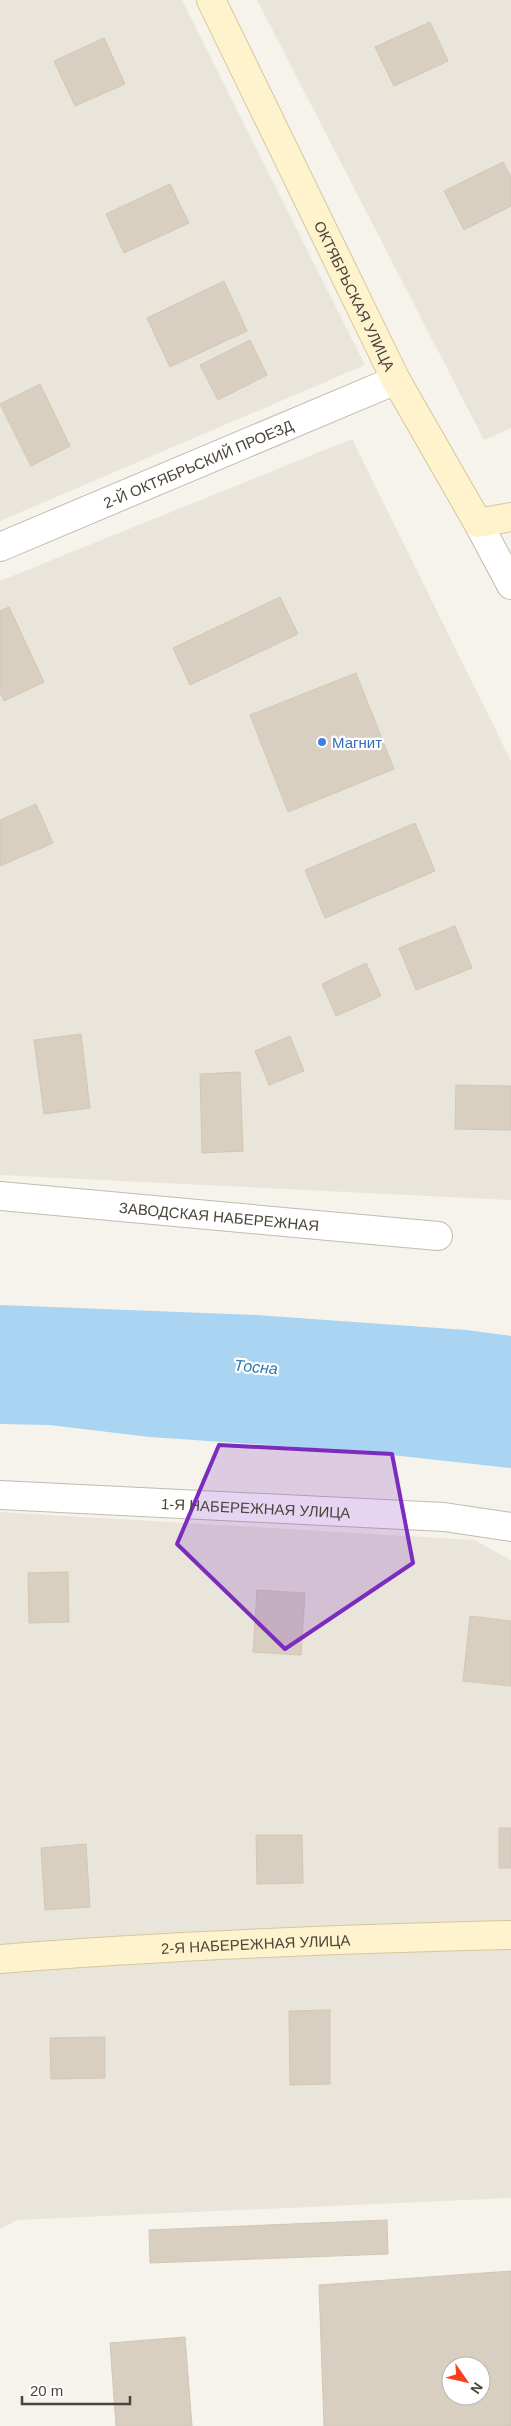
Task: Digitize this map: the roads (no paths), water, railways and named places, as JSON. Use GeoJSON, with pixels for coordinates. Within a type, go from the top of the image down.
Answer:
{"type":"FeatureCollection","features":[{"type":"Feature","properties":{"kind":"street","name":"ОКТЯБРЬСКАЯ УЛИЦА"},"geometry":{"type":"LineString","coordinates":[[211,0],[396,380],[478,523],[511,585]]}},
{"type":"Feature","properties":{"kind":"street","name":"2-Й ОКТЯБРЬСКИЙ ПРОЕЗД"},"geometry":{"type":"LineString","coordinates":[[0,547],[396,380]]}},
{"type":"Feature","properties":{"kind":"street"},"geometry":{"type":"LineString","coordinates":[[478,523],[511,517]]}},
{"type":"Feature","properties":{"kind":"street","name":"ЗАВОДСКАЯ НАБЕРЕЖНАЯ"},"geometry":{"type":"LineString","coordinates":[[0,1196],[438,1236]]}},
{"type":"Feature","properties":{"kind":"street","name":"1-Я НАБЕРЕЖНАЯ УЛИЦА"},"geometry":{"type":"LineString","coordinates":[[0,1495],[444,1517],[511,1527]]}},
{"type":"Feature","properties":{"kind":"street","name":"2-Я НАБЕРЕЖНАЯ УЛИЦА"},"geometry":{"type":"LineString","coordinates":[[0,1959],[98,1951],[326,1940],[511,1935]]}},
{"type":"Feature","properties":{"kind":"water","name":"Тосна"},"geometry":{"type":"Polygon","coordinates":[[[0,1305],[256,1315],[466,1330],[511,1336],[511,1468],[355,1451],[150,1437],[49,1425],[0,1424],[0,1305]]]}},
{"type":"Feature","properties":{"kind":"place","name":"Магнит"},"geometry":{"type":"Point","coordinates":[322,742]}}]}
